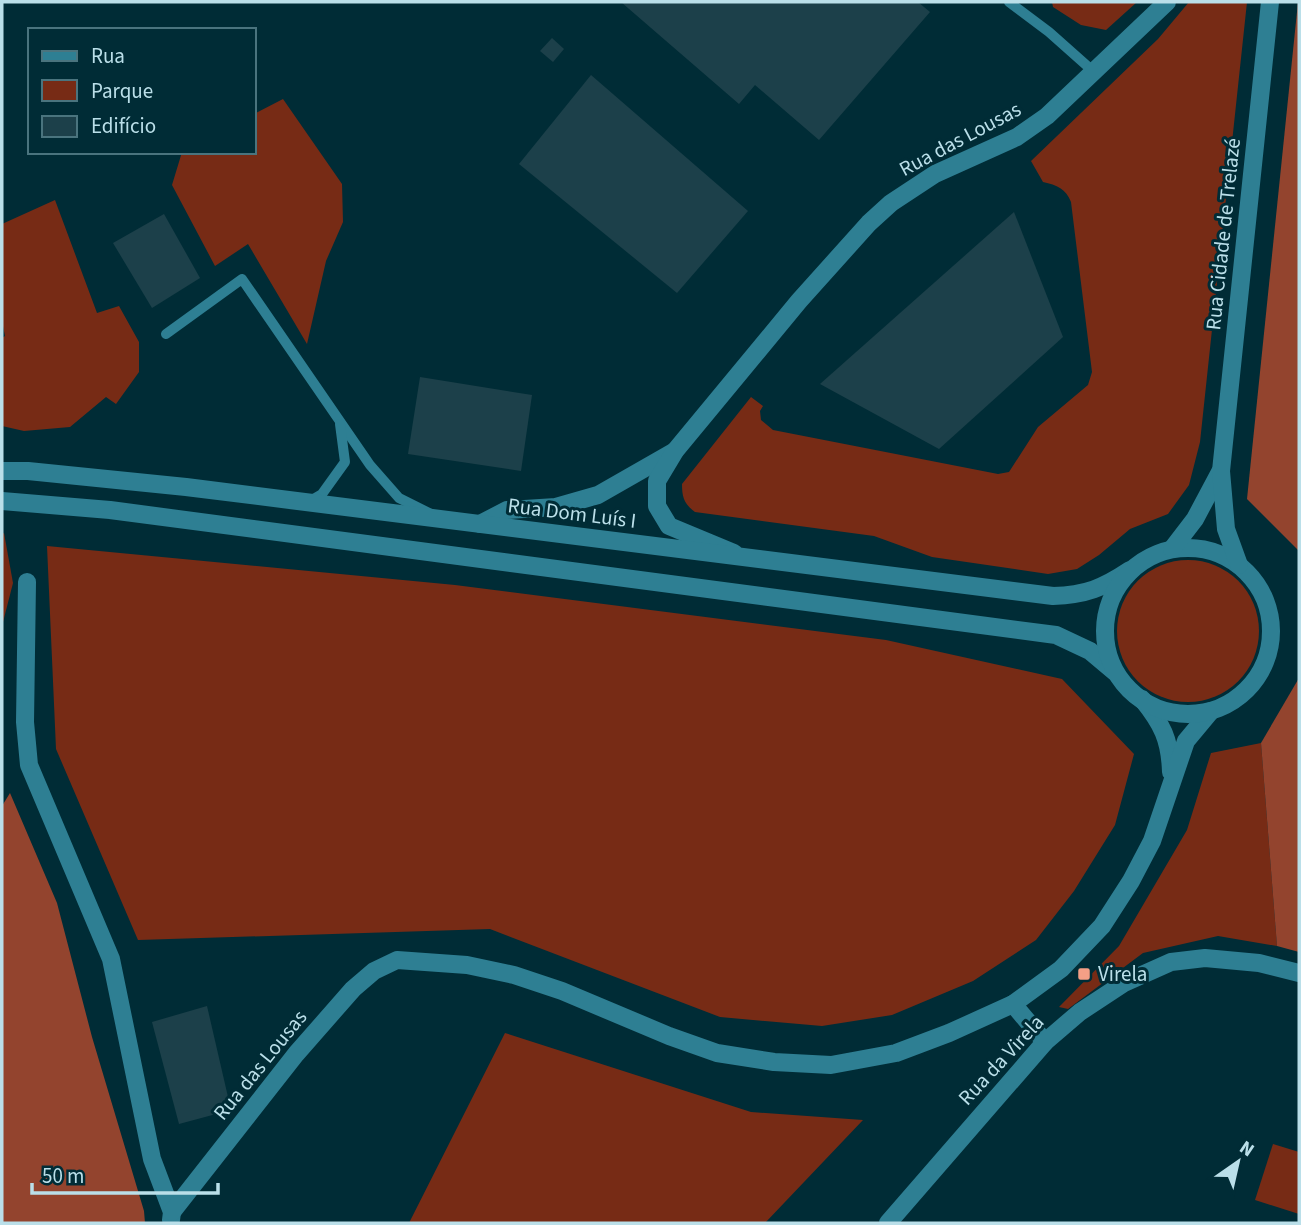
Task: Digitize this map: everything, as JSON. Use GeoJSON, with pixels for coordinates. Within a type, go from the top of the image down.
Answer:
{"type":"FeatureCollection","features":[{"type":"Feature","properties":{"kind":"street","name":"Rua das Lousas"},"geometry":{"type":"LineString","coordinates":[[744,557],[669,526],[657,506],[657,481],[675,451],[799,301],[869,223],[891,203],[934,174],[1017,137],[1047,116],[1167,2]]}},
{"type":"Feature","properties":{"kind":"street","name":"Rua Cidade de Trelazé"},"geometry":{"type":"LineString","coordinates":[[1239,565],[1226,529],[1221,471],[1270,2]]}},
{"type":"Feature","properties":{"kind":"street","name":"Rua das Lousas"},"geometry":{"type":"LineString","coordinates":[[480,524],[507,510],[556,507],[598,495],[675,451]]}},
{"type":"Feature","properties":{"kind":"street","name":"Rua Dom Luís I"},"geometry":{"type":"LineString","coordinates":[[2,471],[28,471],[186,486],[1053,596],[1077,596],[1098,590],[1130,570]]}},
{"type":"Feature","properties":{"kind":"street","name":"Rua Cidade de Trelazé"},"geometry":{"type":"LineString","coordinates":[[1172,549],[1195,519],[1221,471]]}},
{"type":"Feature","properties":{"kind":"street"},"geometry":{"type":"LineString","coordinates":[[2,500],[138,513],[1056,635],[1090,651],[1115,672],[1133,693],[1156,708],[1183,714],[1210,711],[1236,700],[1255,681],[1268,656],[1272,629],[1267,602],[1253,578],[1232,559],[1207,549],[1179,547],[1153,554],[1130,570],[1114,592],[1105,618],[1106,646],[1115,672]]}},
{"type":"Feature","properties":{"kind":"street"},"geometry":{"type":"LineString","coordinates":[[27,582],[25,722],[29,765],[111,959],[152,1159],[172,1218]]}},
{"type":"Feature","properties":{"kind":"street"},"geometry":{"type":"LineString","coordinates":[[1142,699],[1159,720],[1166,734],[1171,756],[1172,782]]}},
{"type":"Feature","properties":{"kind":"street"},"geometry":{"type":"LineString","coordinates":[[1045,1042],[1013,1004],[1061,969],[1102,926],[1131,881],[1152,841],[1186,741],[1210,711]]}},
{"type":"Feature","properties":{"kind":"street","name":"Rua da Virela"},"geometry":{"type":"LineString","coordinates":[[888,1223],[1045,1042],[1080,1012],[1124,983],[1171,962],[1205,958],[1259,962],[1299,973]]}},
{"type":"Feature","properties":{"kind":"street","name":"Rua das Lousas"},"geometry":{"type":"LineString","coordinates":[[172,1218],[296,1054],[353,989],[374,971],[397,960],[467,965],[514,975],[717,1053],[774,1062],[831,1065],[896,1053],[1013,1004]]}},
{"type":"Feature","properties":{"kind":"lane"},"geometry":{"type":"LineString","coordinates":[[1009,2],[1049,32],[1094,72]]}},
{"type":"Feature","properties":{"kind":"lane"},"geometry":{"type":"LineString","coordinates":[[166,334],[242,279],[370,465],[399,498],[442,519]]}},
{"type":"Feature","properties":{"kind":"lane"},"geometry":{"type":"LineString","coordinates":[[308,502],[322,494],[345,463],[339,421]]}},
{"type":"Feature","properties":{"kind":"green space"},"geometry":{"type":"Polygon","coordinates":[[[1052,2],[1137,2],[1106,30],[1081,25],[1053,7],[1052,2]]]}},
{"type":"Feature","properties":{"kind":"green space"},"geometry":{"type":"Polygon","coordinates":[[[1189,2],[1247,2],[1200,442],[1189,485],[1168,514],[1130,529],[1077,569],[1048,574],[932,557],[874,536],[695,512],[691,509],[684,500],[682,484],[751,397],[763,406],[760,411],[761,420],[773,430],[998,474],[1009,472],[1038,427],[1088,385],[1092,372],[1071,202],[1060,188],[1043,182],[1031,161],[1158,39],[1189,2]]]}},
{"type":"Feature","properties":{"kind":"green space"},"geometry":{"type":"Polygon","coordinates":[[[283,99],[342,184],[343,222],[326,261],[307,344],[248,244],[215,266],[172,185],[181,154],[256,154],[256,113],[283,99]]]}},
{"type":"Feature","properties":{"kind":"green space"},"geometry":{"type":"Polygon","coordinates":[[[55,200],[97,313],[119,306],[139,342],[139,372],[116,404],[106,397],[70,427],[24,431],[2,426],[2,338],[5,336],[2,321],[2,224],[55,200]]]}},
{"type":"Feature","properties":{"kind":"green space"},"geometry":{"type":"Polygon","coordinates":[[[4,533],[13,583],[2,626],[2,534],[4,533]]]}},
{"type":"Feature","properties":{"kind":"green space"},"geometry":{"type":"Polygon","coordinates":[[[47,546],[455,585],[886,640],[1062,679],[1134,754],[1115,825],[1074,891],[1036,940],[973,981],[892,1015],[822,1026],[720,1017],[490,929],[138,940],[56,749],[47,546]]]}},
{"type":"Feature","properties":{"kind":"green space"},"geometry":{"type":"Polygon","coordinates":[[[1188,560],[1215,566],[1238,581],[1253,604],[1259,631],[1253,658],[1238,681],[1215,696],[1188,702],[1161,696],[1138,681],[1123,658],[1117,631],[1123,604],[1138,581],[1161,566],[1188,560]]]}},
{"type":"Feature","properties":{"kind":"green space"},"geometry":{"type":"Polygon","coordinates":[[[1261,743],[1277,946],[1218,936],[1143,953],[1068,1009],[1059,1007],[1119,946],[1187,830],[1211,753],[1261,743]]]}},
{"type":"Feature","properties":{"kind":"green space"},"geometry":{"type":"Polygon","coordinates":[[[505,1033],[751,1112],[863,1120],[765,1223],[409,1223],[505,1033]]]}},
{"type":"Feature","properties":{"kind":"green space"},"geometry":{"type":"Polygon","coordinates":[[[1273,1144],[1299,1152],[1299,1214],[1255,1200],[1273,1144]]]}},
{"type":"Feature","properties":{"kind":"shaded area"},"geometry":{"type":"Polygon","coordinates":[[[1299,2],[1299,551],[1247,499],[1299,2]]]}},
{"type":"Feature","properties":{"kind":"shaded area"},"geometry":{"type":"Polygon","coordinates":[[[1299,678],[1299,952],[1277,946],[1261,743],[1299,678]]]}},
{"type":"Feature","properties":{"kind":"shaded area"},"geometry":{"type":"Polygon","coordinates":[[[10,793],[57,903],[92,1037],[144,1211],[145,1223],[2,1223],[2,806],[10,793]]]}},
{"type":"Feature","properties":{"kind":"building"},"geometry":{"type":"Polygon","coordinates":[[[621,2],[918,2],[930,12],[819,140],[755,85],[739,104],[621,2]]]}},
{"type":"Feature","properties":{"kind":"building"},"geometry":{"type":"Polygon","coordinates":[[[552,38],[564,49],[553,62],[540,51],[552,38]]]}},
{"type":"Feature","properties":{"kind":"building"},"geometry":{"type":"Polygon","coordinates":[[[591,75],[748,211],[677,293],[519,164],[591,75]]]}},
{"type":"Feature","properties":{"kind":"building"},"geometry":{"type":"Polygon","coordinates":[[[1014,212],[1063,337],[939,449],[820,384],[1014,212]]]}},
{"type":"Feature","properties":{"kind":"building"},"geometry":{"type":"Polygon","coordinates":[[[164,214],[200,278],[152,308],[113,243],[164,214]]]}},
{"type":"Feature","properties":{"kind":"building"},"geometry":{"type":"Polygon","coordinates":[[[420,377],[532,395],[521,471],[408,454],[420,377]]]}},
{"type":"Feature","properties":{"kind":"building"},"geometry":{"type":"Polygon","coordinates":[[[207,1006],[231,1110],[179,1124],[152,1022],[207,1006]]]}},
{"type":"Feature","properties":{"kind":"place","name":"Virela"},"geometry":{"type":"Point","coordinates":[1084,974]}}]}
